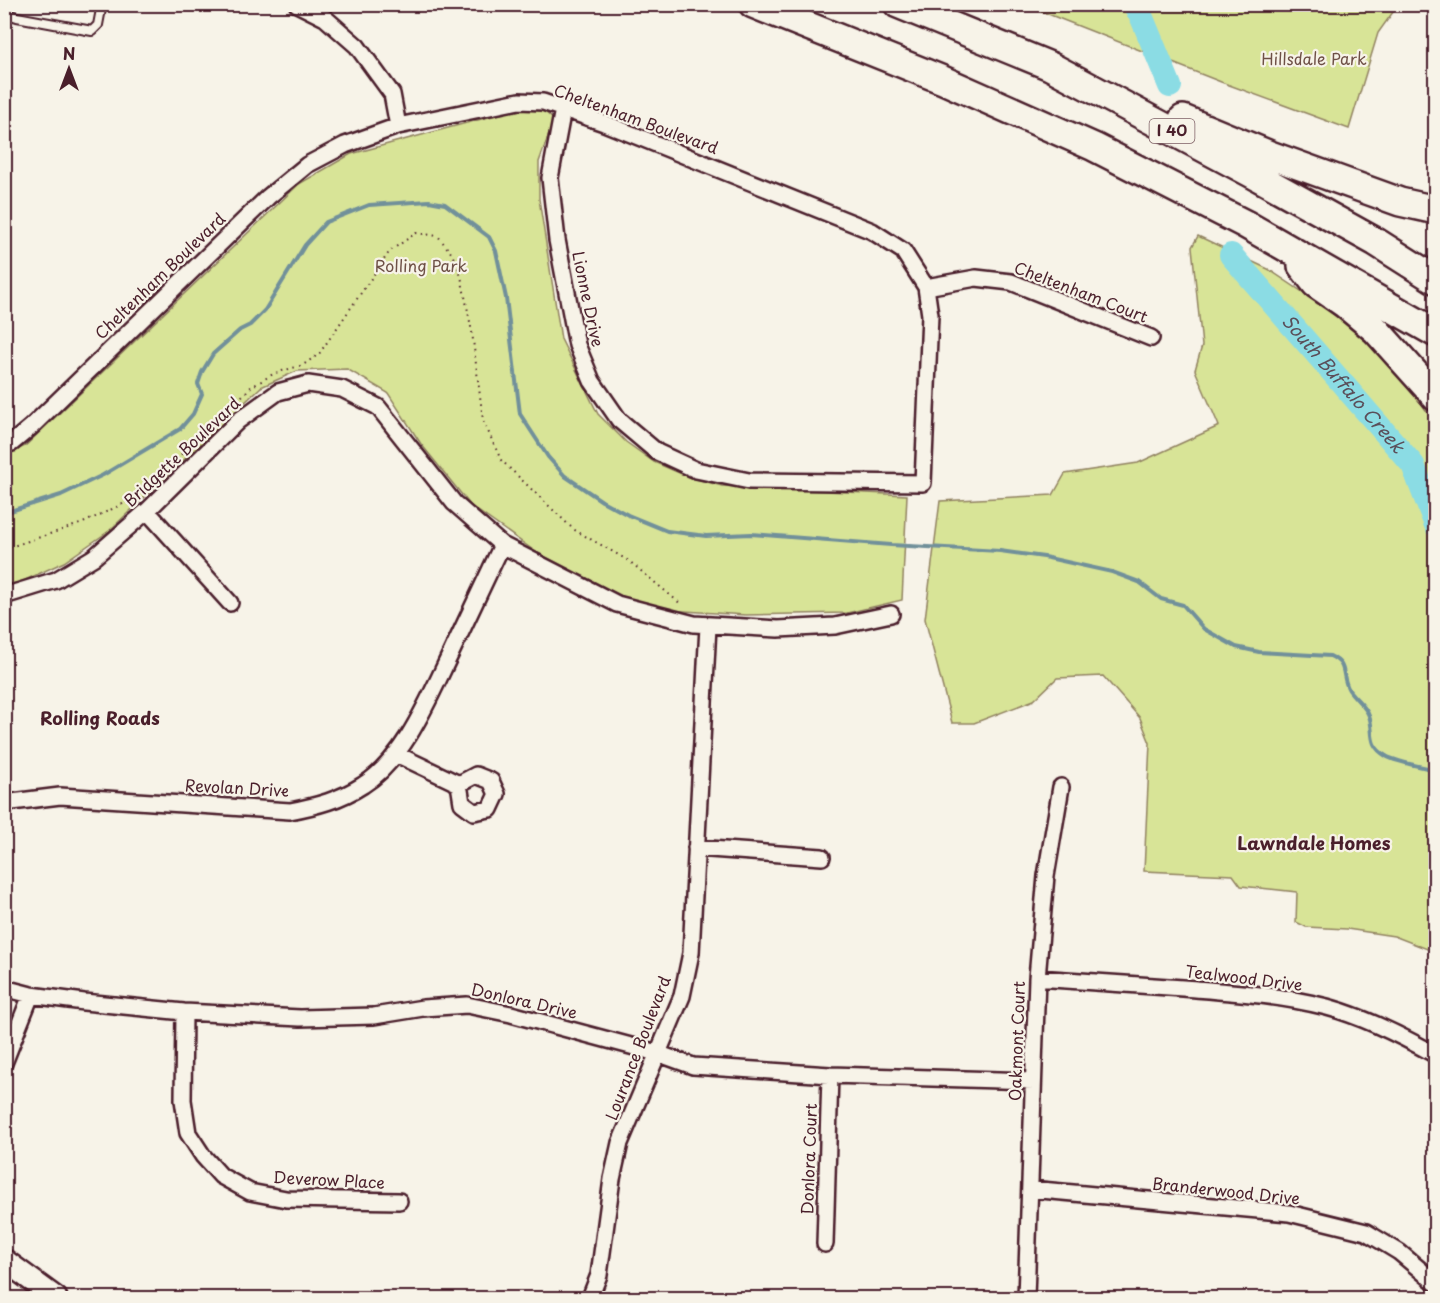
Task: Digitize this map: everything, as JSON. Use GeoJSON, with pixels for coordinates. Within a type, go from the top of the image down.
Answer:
{"type":"FeatureCollection","features":[{"type":"Feature","properties":{"kind":"highway"},"geometry":{"type":"LineString","coordinates":[[753,4],[943,80],[1094,147],[1184,191],[1289,248],[1436,333]]}},
{"type":"Feature","properties":{"kind":"highway","name":"I 40"},"geometry":{"type":"LineString","coordinates":[[898,4],[1050,66],[1303,201],[1376,242],[1436,280]]}},
{"type":"Feature","properties":{"kind":"highway"},"geometry":{"type":"LineString","coordinates":[[1050,66],[1281,159],[1400,202],[1436,210]]}},
{"type":"Feature","properties":{"kind":"highway"},"geometry":{"type":"LineString","coordinates":[[1289,248],[1316,284],[1376,330],[1436,397]]}},
{"type":"Feature","properties":{"kind":"street"},"geometry":{"type":"LineString","coordinates":[[297,4],[326,18],[357,46],[392,94],[398,126]]}},
{"type":"Feature","properties":{"kind":"street","name":"Cheltenham Boulevard"},"geometry":{"type":"LineString","coordinates":[[4,445],[12,442],[31,427],[204,258],[276,191],[308,165],[345,145],[398,126],[519,101],[543,102],[604,123],[872,231],[903,251],[927,287],[930,315],[923,483]]}},
{"type":"Feature","properties":{"kind":"street","name":"Lionne Drive"},"geometry":{"type":"LineString","coordinates":[[563,109],[550,178],[556,240],[577,345],[592,381],[619,420],[657,452],[696,470],[748,481],[923,483]]}},
{"type":"Feature","properties":{"kind":"street","name":"Cheltenham Court"},"geometry":{"type":"LineString","coordinates":[[927,287],[976,278],[1011,282],[1151,338]]}},
{"type":"Feature","properties":{"kind":"street","name":"Bridgette Boulevard"},"geometry":{"type":"LineString","coordinates":[[4,596],[56,580],[94,557],[147,511],[238,421],[278,392],[308,384],[342,389],[378,407],[454,503],[502,545],[617,604],[694,624],[778,629],[835,626],[891,614]]}},
{"type":"Feature","properties":{"kind":"street"},"geometry":{"type":"LineString","coordinates":[[147,511],[230,603]]}},
{"type":"Feature","properties":{"kind":"street","name":"Revolan Drive"},"geometry":{"type":"LineString","coordinates":[[4,803],[60,796],[290,811],[322,804],[346,794],[365,784],[396,754],[421,714],[502,545]]}},
{"type":"Feature","properties":{"kind":"street","name":"Lourance Boulevard"},"geometry":{"type":"LineString","coordinates":[[590,1299],[599,1275],[612,1179],[620,1143],[682,996],[691,953],[708,626]]}},
{"type":"Feature","properties":{"kind":"street"},"geometry":{"type":"LineString","coordinates":[[396,754],[459,784]]}},
{"type":"Feature","properties":{"kind":"street","name":"Oakmont Court"},"geometry":{"type":"LineString","coordinates":[[1026,1299],[1037,978],[1046,876],[1061,787]]}},
{"type":"Feature","properties":{"kind":"street"},"geometry":{"type":"LineString","coordinates":[[696,848],[822,857]]}},
{"type":"Feature","properties":{"kind":"street","name":"Tealwood Drive"},"geometry":{"type":"LineString","coordinates":[[1037,978],[1237,992],[1287,999],[1328,1008],[1368,1022],[1408,1039],[1436,1055]]}},
{"type":"Feature","properties":{"kind":"street","name":"Donlora Drive"},"geometry":{"type":"LineString","coordinates":[[4,988],[31,995],[184,1012],[300,1018],[374,1017],[423,1008],[467,1005],[510,1014],[657,1053],[693,1066],[830,1075],[1033,1081]]}},
{"type":"Feature","properties":{"kind":"street"},"geometry":{"type":"LineString","coordinates":[[4,1064],[31,995]]}},
{"type":"Feature","properties":{"kind":"street","name":"Deverow Place"},"geometry":{"type":"LineString","coordinates":[[184,1012],[183,1100],[188,1132],[203,1156],[221,1176],[250,1192],[286,1199],[399,1201]]}},
{"type":"Feature","properties":{"kind":"street","name":"Donlora Court"},"geometry":{"type":"LineString","coordinates":[[825,1244],[830,1075]]}},
{"type":"Feature","properties":{"kind":"street","name":"Branderwood Drive"},"geometry":{"type":"LineString","coordinates":[[1030,1190],[1289,1213],[1366,1232],[1399,1252],[1436,1283]]}},
{"type":"Feature","properties":{"kind":"street"},"geometry":{"type":"LineString","coordinates":[[4,1260],[56,1299]]}},
{"type":"Feature","properties":{"kind":"lane"},"geometry":{"type":"LineString","coordinates":[[4,13],[92,31],[98,25],[102,4]]}},
{"type":"Feature","properties":{"kind":"green space","name":"Hillsdale Park"},"geometry":{"type":"Polygon","coordinates":[[[1398,4],[1378,33],[1349,129],[1221,82],[1025,5],[1398,4]]]}},
{"type":"Feature","properties":{"kind":"green space","name":"Rolling Park"},"geometry":{"type":"Polygon","coordinates":[[[515,110],[543,110],[554,120],[539,162],[539,199],[561,339],[598,414],[626,442],[654,462],[689,477],[722,486],[907,495],[902,600],[847,613],[746,615],[669,610],[628,599],[536,552],[471,506],[421,444],[388,393],[347,369],[297,371],[261,387],[109,531],[64,562],[21,582],[5,585],[5,455],[25,446],[299,184],[351,154],[515,110]]]}},
{"type":"Feature","properties":{"kind":"green space"},"geometry":{"type":"Polygon","coordinates":[[[1198,236],[1268,269],[1322,305],[1377,351],[1416,396],[1435,423],[1435,952],[1394,936],[1347,929],[1306,927],[1296,922],[1297,892],[1241,886],[1233,875],[1144,871],[1150,743],[1140,718],[1103,676],[1057,678],[1034,700],[974,723],[952,723],[925,619],[940,501],[1053,495],[1065,474],[1138,463],[1219,426],[1195,370],[1202,346],[1192,247],[1198,236]]]}},
{"type":"Feature","properties":{"kind":"waterway","name":"South Buffalo Creek"},"geometry":{"type":"LineString","coordinates":[[1134,4],[1170,86]]}},
{"type":"Feature","properties":{"kind":"waterway"},"geometry":{"type":"LineString","coordinates":[[4,513],[61,495],[103,475],[180,429],[193,414],[202,394],[198,384],[213,354],[265,310],[305,245],[326,222],[369,205],[429,201],[445,204],[489,237],[496,251],[506,298],[520,414],[548,457],[565,476],[602,501],[628,515],[667,531],[706,536],[751,534],[1000,551],[1044,557],[1112,572],[1139,582],[1161,599],[1183,605],[1204,629],[1236,647],[1259,652],[1330,656],[1336,659],[1342,666],[1349,690],[1367,712],[1376,747],[1386,756],[1396,760],[1436,770]]}},
{"type":"Feature","properties":{"kind":"waterway","name":"South Buffalo Creek"},"geometry":{"type":"LineString","coordinates":[[1231,255],[1413,465],[1436,525]]}},
{"type":"Feature","properties":{"kind":"district","name":"Rolling Roads"},"geometry":{"type":"Point","coordinates":[100,719]}},
{"type":"Feature","properties":{"kind":"district","name":"Lawndale Homes"},"geometry":{"type":"Point","coordinates":[1314,844]}}]}
